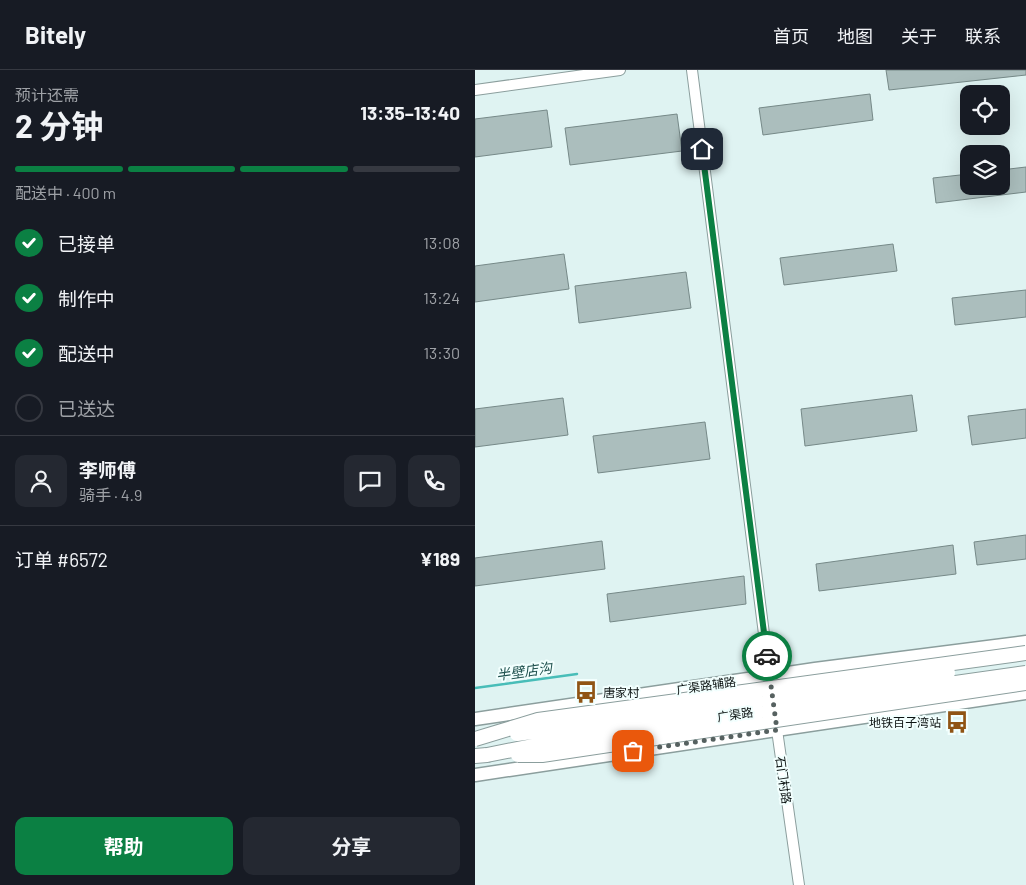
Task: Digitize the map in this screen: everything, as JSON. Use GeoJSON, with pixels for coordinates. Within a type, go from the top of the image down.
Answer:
{"type":"FeatureCollection","features":[{"type":"Feature","properties":{"kind":"highway"},"geometry":{"type":"LineString","coordinates":[[475,739],[538,720],[1026,653]]}},
{"type":"Feature","properties":{"kind":"highway","name":"广渠路"},"geometry":{"type":"LineString","coordinates":[[475,739],[1026,662]]}},
{"type":"Feature","properties":{"kind":"highway","name":"广渠路"},"geometry":{"type":"LineString","coordinates":[[481,756],[588,735],[1026,673]]}},
{"type":"Feature","properties":{"kind":"highway"},"geometry":{"type":"LineString","coordinates":[[481,756],[542,755],[1026,683]]}},
{"type":"Feature","properties":{"kind":"main road","name":"广渠路辅路"},"geometry":{"type":"LineString","coordinates":[[475,719],[860,663],[1026,642]]}},
{"type":"Feature","properties":{"kind":"main road","name":"广渠路"},"geometry":{"type":"LineString","coordinates":[[475,775],[1026,693]]}},
{"type":"Feature","properties":{"kind":"street"},"geometry":{"type":"LineString","coordinates":[[475,90],[620,70]]}},
{"type":"Feature","properties":{"kind":"street","name":"石门村路"},"geometry":{"type":"LineString","coordinates":[[692,70],[769,676],[799,885]]}},
{"type":"Feature","properties":{"kind":"street"},"geometry":{"type":"LineString","coordinates":[[860,663],[851,671],[847,682],[851,703],[865,717]]}},
{"type":"Feature","properties":{"kind":"street"},"geometry":{"type":"LineString","coordinates":[[683,688],[703,701],[708,712],[703,725],[691,743]]}},
{"type":"Feature","properties":{"kind":"building"},"geometry":{"type":"Polygon","coordinates":[[[886,70],[1026,70],[1026,75],[889,90],[886,70]]]}},
{"type":"Feature","properties":{"kind":"building"},"geometry":{"type":"Polygon","coordinates":[[[870,94],[873,120],[763,135],[759,108],[870,94]]]}},
{"type":"Feature","properties":{"kind":"building"},"geometry":{"type":"Polygon","coordinates":[[[547,110],[552,147],[475,157],[475,119],[547,110]]]}},
{"type":"Feature","properties":{"kind":"building"},"geometry":{"type":"Polygon","coordinates":[[[677,114],[682,151],[570,165],[565,128],[677,114]]]}},
{"type":"Feature","properties":{"kind":"building"},"geometry":{"type":"Polygon","coordinates":[[[1026,167],[1026,192],[1010,194],[1010,169],[1026,167]]]}},
{"type":"Feature","properties":{"kind":"building"},"geometry":{"type":"Polygon","coordinates":[[[960,175],[960,195],[1001,195],[936,203],[933,178],[960,175]]]}},
{"type":"Feature","properties":{"kind":"building"},"geometry":{"type":"Polygon","coordinates":[[[893,244],[897,271],[784,285],[780,258],[893,244]]]}},
{"type":"Feature","properties":{"kind":"building"},"geometry":{"type":"Polygon","coordinates":[[[564,254],[569,289],[475,302],[475,266],[564,254]]]}},
{"type":"Feature","properties":{"kind":"building"},"geometry":{"type":"Polygon","coordinates":[[[686,272],[691,308],[579,323],[575,286],[686,272]]]}},
{"type":"Feature","properties":{"kind":"building"},"geometry":{"type":"Polygon","coordinates":[[[1026,290],[1026,317],[955,325],[952,298],[1026,290]]]}},
{"type":"Feature","properties":{"kind":"building"},"geometry":{"type":"Polygon","coordinates":[[[912,395],[917,431],[805,446],[801,409],[912,395]]]}},
{"type":"Feature","properties":{"kind":"building"},"geometry":{"type":"Polygon","coordinates":[[[563,398],[568,435],[475,447],[475,409],[563,398]]]}},
{"type":"Feature","properties":{"kind":"building"},"geometry":{"type":"Polygon","coordinates":[[[1026,409],[1026,438],[972,445],[968,416],[1026,409]]]}},
{"type":"Feature","properties":{"kind":"building"},"geometry":{"type":"Polygon","coordinates":[[[705,422],[710,459],[598,473],[593,436],[705,422]]]}},
{"type":"Feature","properties":{"kind":"building"},"geometry":{"type":"Polygon","coordinates":[[[1026,535],[1026,559],[977,565],[974,542],[1026,535]]]}},
{"type":"Feature","properties":{"kind":"building"},"geometry":{"type":"Polygon","coordinates":[[[602,541],[605,569],[475,586],[475,558],[602,541]]]}},
{"type":"Feature","properties":{"kind":"building"},"geometry":{"type":"Polygon","coordinates":[[[953,545],[956,574],[819,591],[816,564],[953,545]]]}},
{"type":"Feature","properties":{"kind":"building"},"geometry":{"type":"Polygon","coordinates":[[[744,576],[746,604],[610,622],[607,594],[744,576]]]}},
{"type":"Feature","properties":{"kind":"waterway","name":"半壁店沟"},"geometry":{"type":"LineString","coordinates":[[475,688],[577,674]]}},
{"type":"Feature","properties":{"kind":"way so far"},"geometry":{"type":"LineString","coordinates":[[633,751],[777,730],[767,656]]}},
{"type":"Feature","properties":{"kind":"place","name":"唐家村"},"geometry":{"type":"Point","coordinates":[586,692]}},
{"type":"Feature","properties":{"kind":"place","name":"地铁百子湾站"},"geometry":{"type":"Point","coordinates":[957,722]}},
{"type":"Feature","properties":{"kind":"route"},"geometry":{"type":"LineString","coordinates":[[702,149],[767,656]]}}]}
